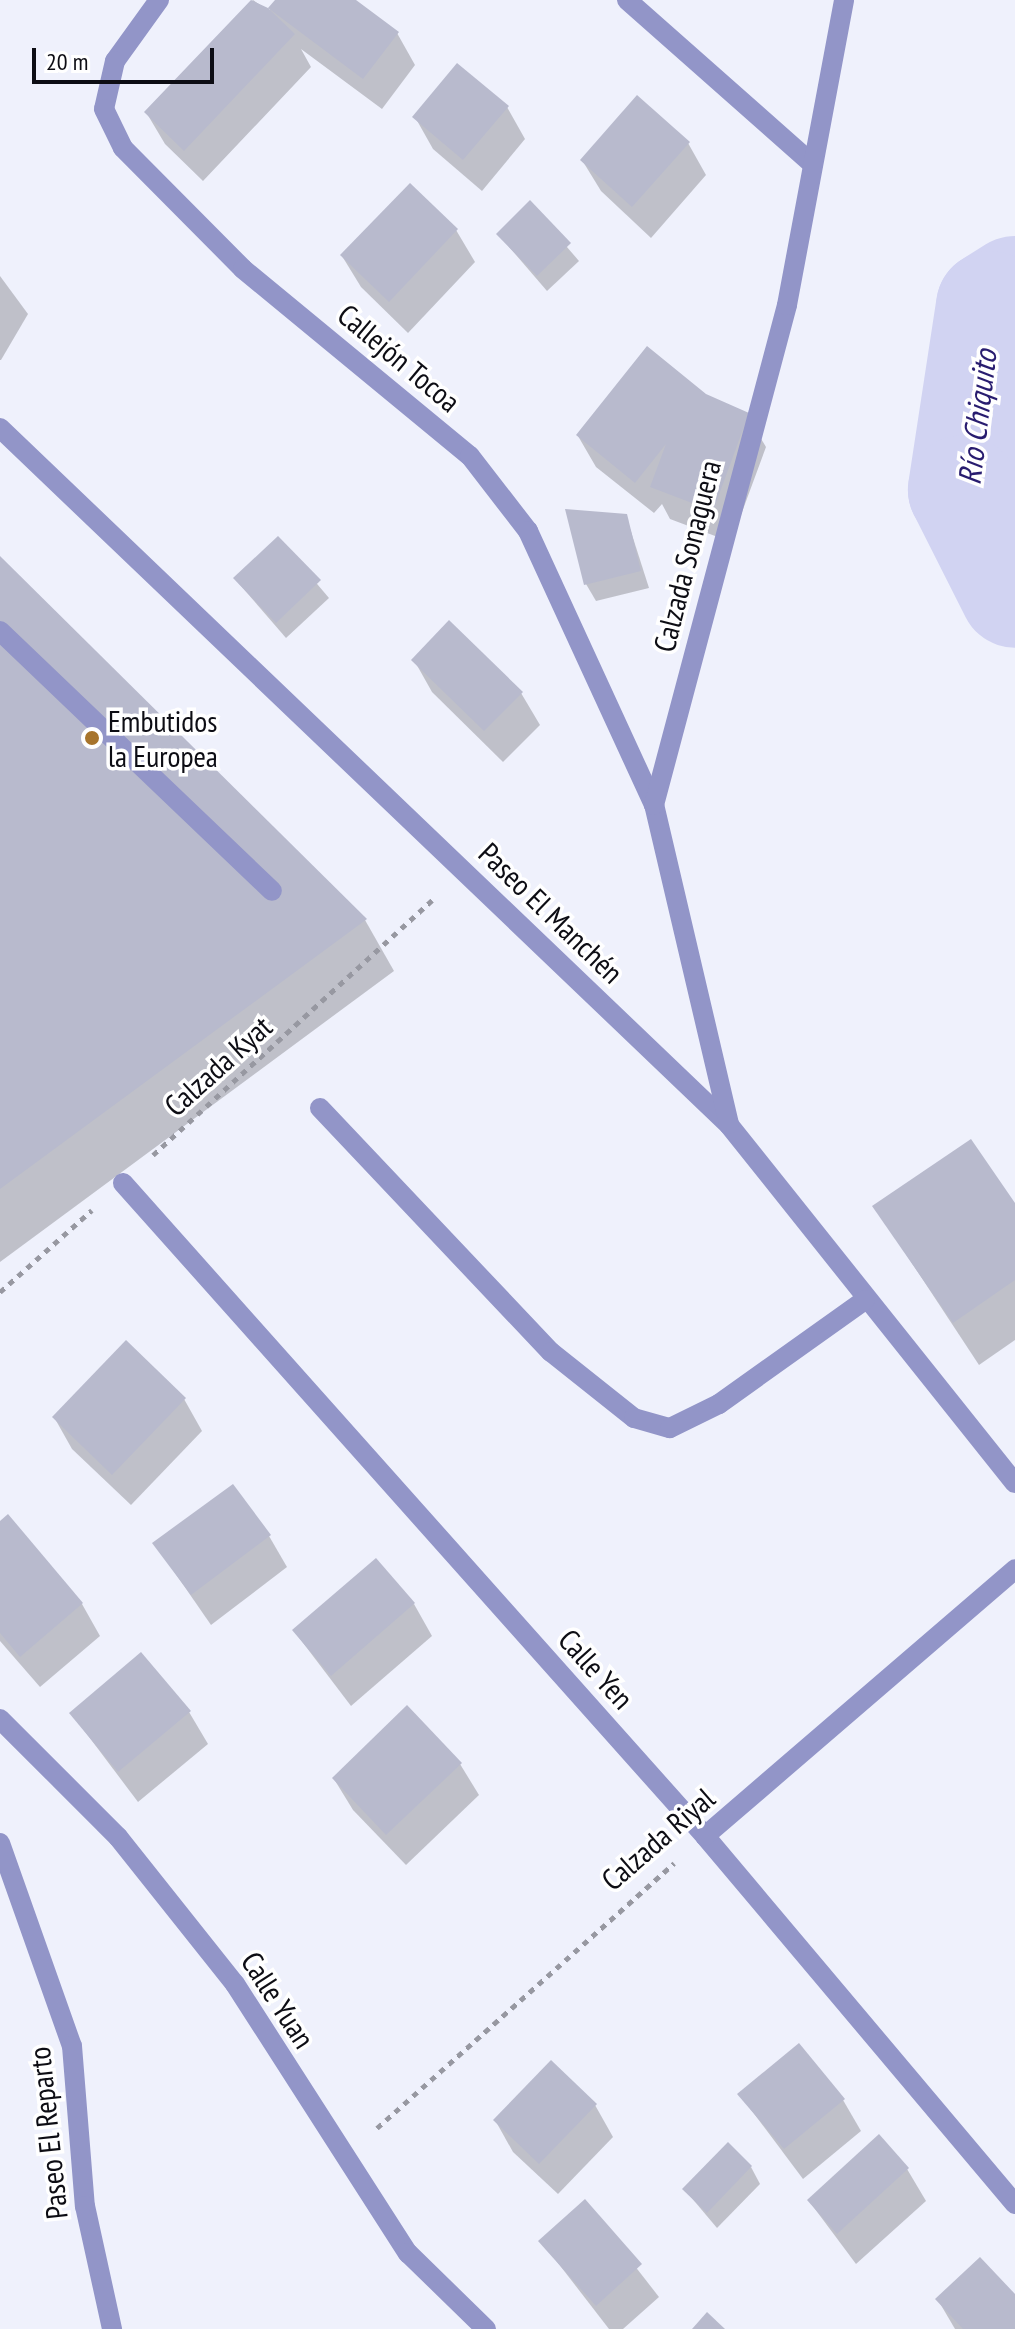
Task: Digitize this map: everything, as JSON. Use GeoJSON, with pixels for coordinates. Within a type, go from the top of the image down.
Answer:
{"type":"FeatureCollection","features":[{"type":"Feature","properties":{"kind":"street","name":"Callejón Tocoa"},"geometry":{"type":"LineString","coordinates":[[159,0],[115,61],[104,109],[123,148],[243,269],[470,456],[528,531],[654,805]]}},
{"type":"Feature","properties":{"kind":"street"},"geometry":{"type":"LineString","coordinates":[[627,0],[809,161]]}},
{"type":"Feature","properties":{"kind":"street","name":"Calzada Sonaguera"},"geometry":{"type":"LineString","coordinates":[[729,1125],[693,993],[654,805],[787,305],[809,161],[844,0]]}},
{"type":"Feature","properties":{"kind":"street","name":"Paseo El Manchén"},"geometry":{"type":"LineString","coordinates":[[0,428],[729,1125],[865,1300],[1015,1483]]}},
{"type":"Feature","properties":{"kind":"street"},"geometry":{"type":"LineString","coordinates":[[0,631],[272,891]]}},
{"type":"Feature","properties":{"kind":"street"},"geometry":{"type":"LineString","coordinates":[[320,1108],[551,1352],[634,1418],[670,1428],[719,1404],[865,1300]]}},
{"type":"Feature","properties":{"kind":"street","name":"Calle Yen"},"geometry":{"type":"LineString","coordinates":[[123,1183],[705,1836],[1015,2204]]}},
{"type":"Feature","properties":{"kind":"street","name":"Calzada Riyal"},"geometry":{"type":"LineString","coordinates":[[705,1836],[1015,1569]]}},
{"type":"Feature","properties":{"kind":"street","name":"Calle Yuan"},"geometry":{"type":"LineString","coordinates":[[0,1719],[118,1837],[235,1984],[344,2158],[408,2253],[486,2329]]}},
{"type":"Feature","properties":{"kind":"street","name":"Paseo El Reparto"},"geometry":{"type":"LineString","coordinates":[[0,1843],[72,2046],[85,2206],[112,2329]]}},
{"type":"Feature","properties":{"kind":"path","name":"Calzada Kyat"},"geometry":{"type":"LineString","coordinates":[[0,1292],[463,871]]}},
{"type":"Feature","properties":{"kind":"path","name":"Calzada Riyal"},"geometry":{"type":"LineString","coordinates":[[344,2158],[705,1836]]}},
{"type":"Feature","properties":{"kind":"building"},"geometry":{"type":"Polygon","coordinates":[[[251,0],[268,8],[295,34],[184,151],[144,112],[251,0]]]}},
{"type":"Feature","properties":{"kind":"building"},"geometry":{"type":"Polygon","coordinates":[[[275,0],[356,0],[399,32],[363,79],[268,8],[275,0]]]}},
{"type":"Feature","properties":{"kind":"building"},"geometry":{"type":"Polygon","coordinates":[[[457,63],[509,106],[463,160],[412,117],[457,63]]]}},
{"type":"Feature","properties":{"kind":"building"},"geometry":{"type":"Polygon","coordinates":[[[637,95],[690,142],[632,207],[580,160],[637,95]]]}},
{"type":"Feature","properties":{"kind":"building"},"geometry":{"type":"Polygon","coordinates":[[[410,183],[458,229],[389,302],[340,255],[410,183]]]}},
{"type":"Feature","properties":{"kind":"building"},"geometry":{"type":"Polygon","coordinates":[[[530,200],[571,243],[537,276],[496,234],[530,200]]]}},
{"type":"Feature","properties":{"kind":"building"},"geometry":{"type":"Polygon","coordinates":[[[647,346],[706,394],[749,413],[713,511],[650,487],[666,444],[635,483],[576,435],[647,346]]]}},
{"type":"Feature","properties":{"kind":"building"},"geometry":{"type":"Polygon","coordinates":[[[565,509],[627,514],[641,571],[584,585],[565,509]]]}},
{"type":"Feature","properties":{"kind":"building"},"geometry":{"type":"Polygon","coordinates":[[[278,536],[321,580],[276,623],[233,578],[278,536]]]}},
{"type":"Feature","properties":{"kind":"building","name":"Embutidos la Europea"},"geometry":{"type":"Polygon","coordinates":[[[0,556],[367,919],[0,1189],[0,556]]]}},
{"type":"Feature","properties":{"kind":"building"},"geometry":{"type":"Polygon","coordinates":[[[449,620],[523,692],[484,731],[411,660],[449,620]]]}},
{"type":"Feature","properties":{"kind":"building"},"geometry":{"type":"Polygon","coordinates":[[[971,1139],[1015,1203],[1015,1280],[953,1323],[872,1206],[971,1139]]]}},
{"type":"Feature","properties":{"kind":"building"},"geometry":{"type":"Polygon","coordinates":[[[126,1340],[186,1398],[112,1475],[52,1417],[126,1340]]]}},
{"type":"Feature","properties":{"kind":"building"},"geometry":{"type":"Polygon","coordinates":[[[233,1484],[271,1535],[191,1595],[152,1543],[233,1484]]]}},
{"type":"Feature","properties":{"kind":"building"},"geometry":{"type":"Polygon","coordinates":[[[8,1514],[83,1603],[20,1657],[0,1633],[0,1521],[8,1514]]]}},
{"type":"Feature","properties":{"kind":"building"},"geometry":{"type":"Polygon","coordinates":[[[376,1558],[415,1603],[331,1676],[292,1630],[376,1558]]]}},
{"type":"Feature","properties":{"kind":"building"},"geometry":{"type":"Polygon","coordinates":[[[141,1652],[191,1711],[118,1772],[69,1713],[141,1652]]]}},
{"type":"Feature","properties":{"kind":"building"},"geometry":{"type":"Polygon","coordinates":[[[407,1705],[462,1763],[386,1835],[332,1778],[407,1705]]]}},
{"type":"Feature","properties":{"kind":"building"},"geometry":{"type":"Polygon","coordinates":[[[799,2043],[845,2099],[784,2149],[737,2094],[799,2043]]]}},
{"type":"Feature","properties":{"kind":"building"},"geometry":{"type":"Polygon","coordinates":[[[551,2060],[597,2104],[539,2164],[493,2120],[551,2060]]]}},
{"type":"Feature","properties":{"kind":"building"},"geometry":{"type":"Polygon","coordinates":[[[879,2134],[909,2168],[837,2234],[807,2200],[879,2134]]]}},
{"type":"Feature","properties":{"kind":"building"},"geometry":{"type":"Polygon","coordinates":[[[728,2142],[752,2166],[707,2213],[682,2189],[728,2142]]]}},
{"type":"Feature","properties":{"kind":"building"},"geometry":{"type":"Polygon","coordinates":[[[585,2199],[642,2264],[596,2306],[538,2241],[585,2199]]]}},
{"type":"Feature","properties":{"kind":"building"},"geometry":{"type":"Polygon","coordinates":[[[980,2257],[1015,2294],[1015,2329],[963,2329],[935,2299],[980,2257]]]}},
{"type":"Feature","properties":{"kind":"building"},"geometry":{"type":"Polygon","coordinates":[[[707,2312],[725,2329],[692,2329],[707,2312]]]}},
{"type":"Feature","properties":{"kind":"waterway","name":"Río Chiquito"},"geometry":{"type":"LineString","coordinates":[[1015,291],[991,306],[963,490],[1015,593]]}},
{"type":"Feature","properties":{"kind":"place","name":"Embutidos la Europea"},"geometry":{"type":"Point","coordinates":[92,738]}}]}
